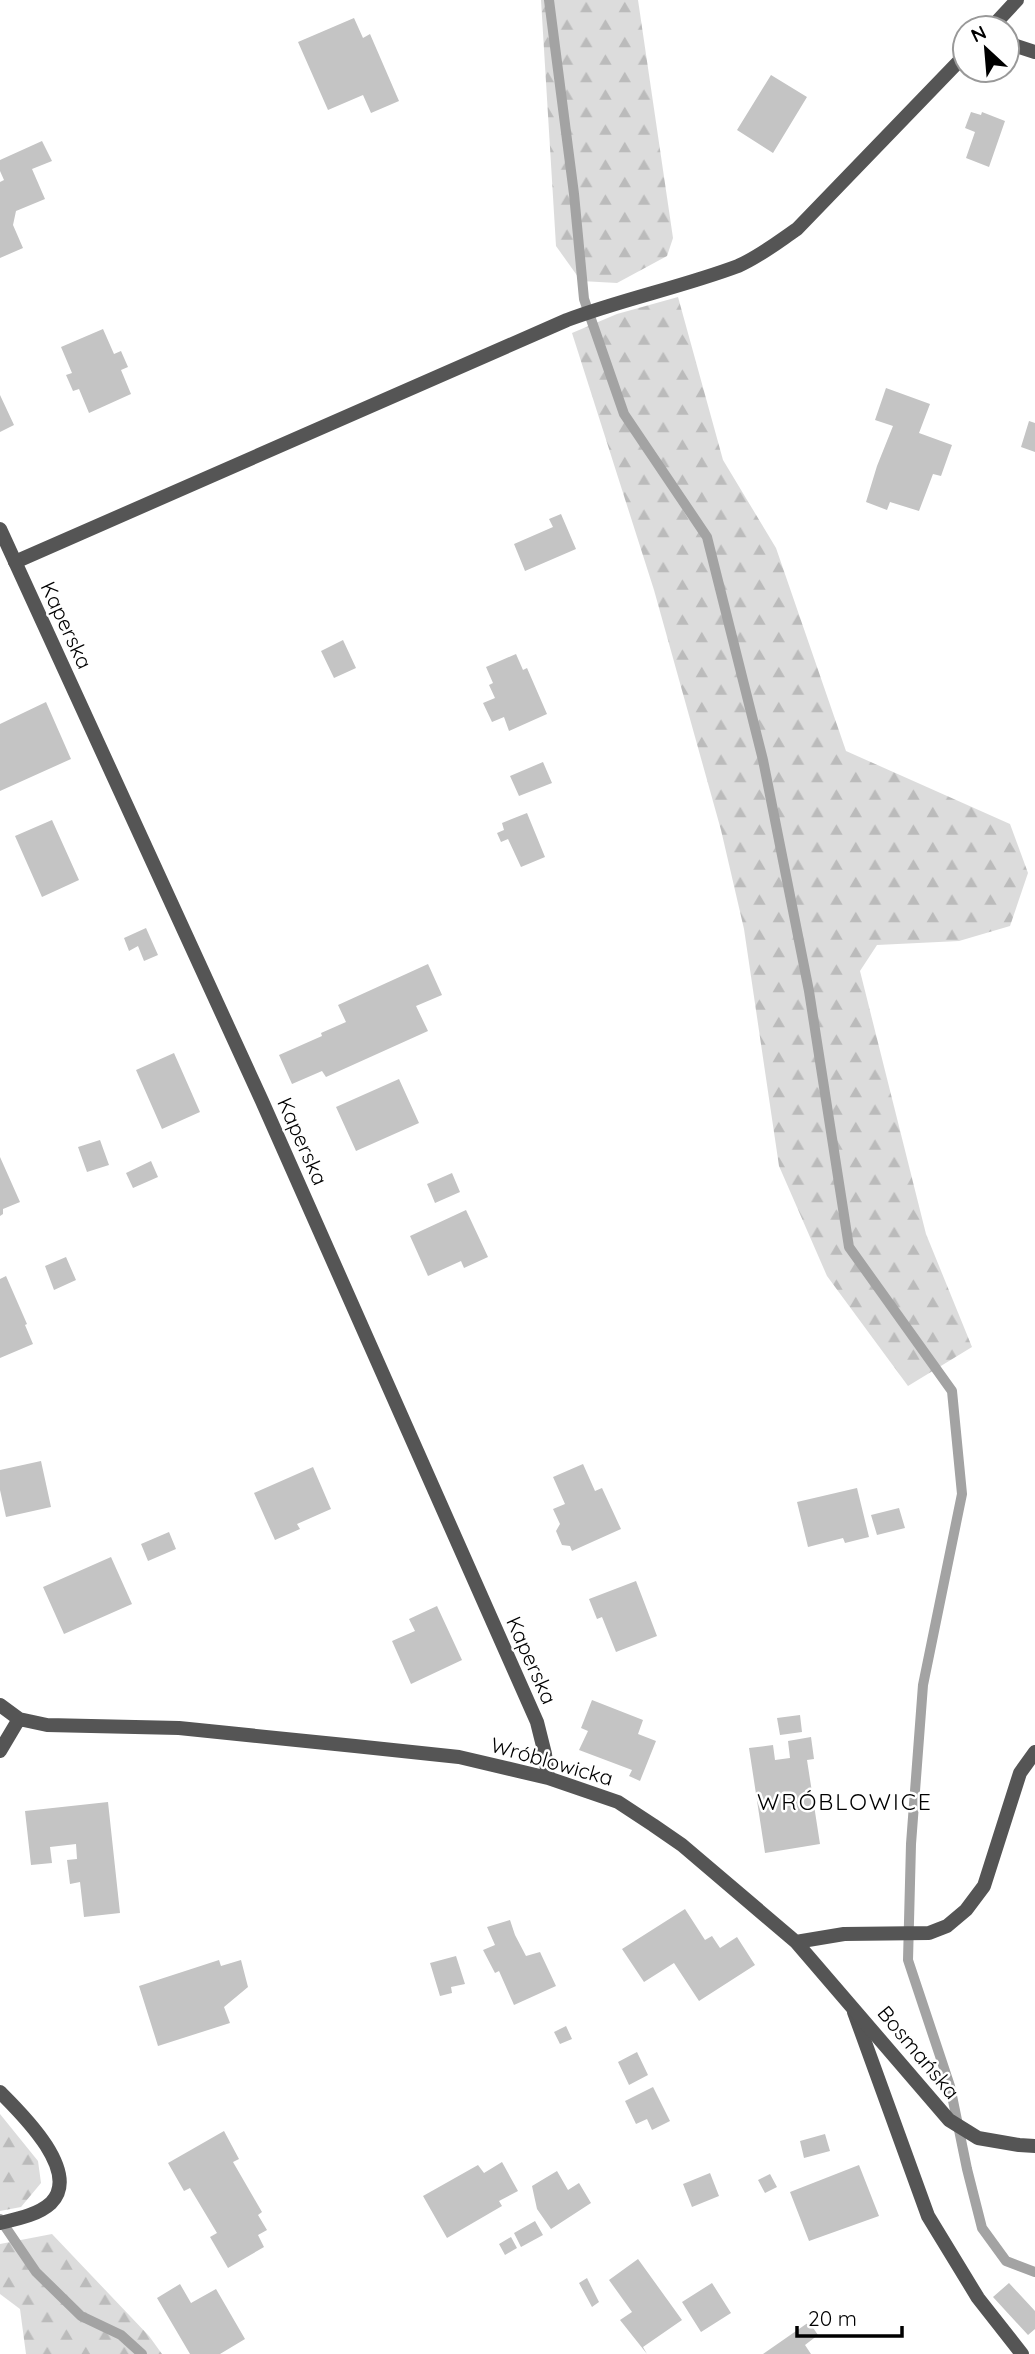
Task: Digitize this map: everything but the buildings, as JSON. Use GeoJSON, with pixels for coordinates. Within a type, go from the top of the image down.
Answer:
{"type":"FeatureCollection","features":[{"type":"Feature","properties":{"kind":"street"},"geometry":{"type":"LineString","coordinates":[[1004,14],[1017,0]]}},
{"type":"Feature","properties":{"kind":"street"},"geometry":{"type":"LineString","coordinates":[[15,562],[567,320],[610,304],[739,265],[797,229],[951,70]]}},
{"type":"Feature","properties":{"kind":"street","name":"Kaperska"},"geometry":{"type":"LineString","coordinates":[[0,528],[262,1101],[537,1722],[548,1778]]}},
{"type":"Feature","properties":{"kind":"street"},"geometry":{"type":"LineString","coordinates":[[0,1705],[19,1719],[0,1751]]}},
{"type":"Feature","properties":{"kind":"street","name":"Wróblowicka"},"geometry":{"type":"LineString","coordinates":[[19,1719],[47,1725],[179,1727],[458,1757],[548,1778],[618,1802],[653,1825],[682,1845],[796,1942]]}},
{"type":"Feature","properties":{"kind":"street"},"geometry":{"type":"LineString","coordinates":[[796,1942],[844,1934],[929,1933],[947,1926],[966,1910],[984,1886],[1020,1773],[1035,1752]]}},
{"type":"Feature","properties":{"kind":"street","name":"Bosmańska"},"geometry":{"type":"LineString","coordinates":[[796,1942],[949,2120],[978,2138],[1019,2146],[1035,2146]]}},
{"type":"Feature","properties":{"kind":"street"},"geometry":{"type":"LineString","coordinates":[[851,2004],[928,2216],[978,2298],[1022,2354]]}},
{"type":"Feature","properties":{"kind":"street"},"geometry":{"type":"LineString","coordinates":[[0,2092],[42,2140],[54,2160],[59,2176],[58,2191],[51,2202],[24,2218],[0,2223]]}},
{"type":"Feature","properties":{"kind":"green space"},"geometry":{"type":"Polygon","coordinates":[[[541,0],[638,0],[673,238],[667,256],[617,283],[581,281],[556,246],[541,0]]]}},
{"type":"Feature","properties":{"kind":"green space"},"geometry":{"type":"Polygon","coordinates":[[[678,297],[723,460],[776,548],[846,751],[1010,824],[1028,873],[1010,926],[959,941],[877,945],[860,971],[926,1234],[972,1347],[908,1386],[827,1276],[779,1166],[744,929],[721,830],[654,590],[572,333],[617,314],[678,297]]]}},
{"type":"Feature","properties":{"kind":"green space"},"geometry":{"type":"Polygon","coordinates":[[[0,2114],[38,2161],[41,2183],[21,2207],[0,2211],[0,2114]]]}},
{"type":"Feature","properties":{"kind":"green space"},"geometry":{"type":"Polygon","coordinates":[[[52,2234],[149,2336],[162,2354],[26,2354],[20,2309],[0,2294],[0,2244],[52,2234]]]}},
{"type":"Feature","properties":{"kind":"waterway"},"geometry":{"type":"LineString","coordinates":[[549,0],[574,194],[584,299],[624,414],[707,537],[763,760],[809,991],[849,1247],[952,1391],[962,1494],[923,1685],[911,1844],[908,1960],[950,2086],[982,2228],[1006,2261],[1035,2272]]}},
{"type":"Feature","properties":{"kind":"waterway"},"geometry":{"type":"LineString","coordinates":[[0,2219],[36,2272],[81,2316],[121,2335],[142,2354]]}},
{"type":"Feature","properties":{"kind":"district","name":"WRÓBLOWICE"},"geometry":{"type":"Point","coordinates":[845,1801]}}]}
